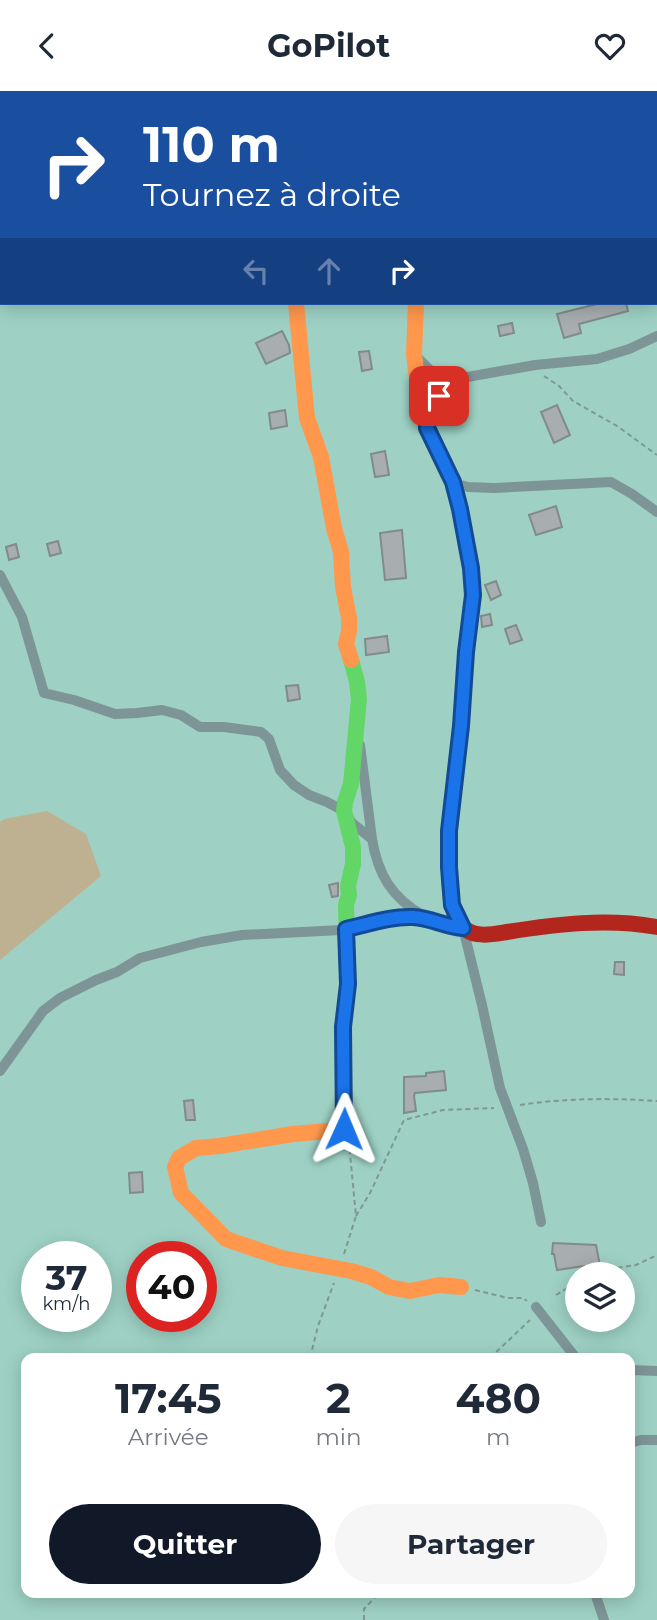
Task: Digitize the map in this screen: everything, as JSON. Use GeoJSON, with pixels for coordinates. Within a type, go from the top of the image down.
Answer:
{"type":"FeatureCollection","features":[{"type":"Feature","properties":{"kind":"street"},"geometry":{"type":"LineString","coordinates":[[296,305],[307,418],[321,457],[341,552],[343,587],[349,618],[346,644],[359,699],[351,784],[344,811],[353,847],[346,905],[348,984],[343,1027],[344,1129],[196,1148],[179,1158],[175,1167],[181,1193],[226,1239],[282,1258],[371,1277],[389,1287],[410,1291],[439,1285],[461,1287]]}},
{"type":"Feature","properties":{"kind":"street"},"geometry":{"type":"LineString","coordinates":[[416,305],[414,353],[421,413],[453,482],[471,568],[473,595],[449,831],[452,905],[463,928],[500,1088],[526,1160],[541,1222]]}},
{"type":"Feature","properties":{"kind":"street"},"geometry":{"type":"LineString","coordinates":[[414,353],[441,377],[462,377],[534,365],[597,359],[629,349],[657,336]]}},
{"type":"Feature","properties":{"kind":"street"},"geometry":{"type":"LineString","coordinates":[[427,428],[429,411],[439,396],[462,377]]}},
{"type":"Feature","properties":{"kind":"street"},"geometry":{"type":"LineString","coordinates":[[453,482],[468,487],[494,488],[611,482],[657,512]]}},
{"type":"Feature","properties":{"kind":"street"},"geometry":{"type":"LineString","coordinates":[[0,575],[22,617],[44,692],[115,714],[162,710],[181,715],[200,727],[261,732],[269,739],[280,770],[294,785],[344,811],[352,823],[372,839]]}},
{"type":"Feature","properties":{"kind":"street"},"geometry":{"type":"LineString","coordinates":[[358,726],[375,858],[383,877],[410,908],[429,920]]}},
{"type":"Feature","properties":{"kind":"street"},"geometry":{"type":"LineString","coordinates":[[0,1071],[43,1011],[60,999],[117,972],[140,957],[201,942],[242,935],[346,929],[412,917],[484,935],[582,922],[657,927]]}},
{"type":"Feature","properties":{"kind":"street"},"geometry":{"type":"LineString","coordinates":[[536,1307],[572,1353]]}},
{"type":"Feature","properties":{"kind":"street"},"geometry":{"type":"LineString","coordinates":[[635,1370],[657,1371]]}},
{"type":"Feature","properties":{"kind":"street"},"geometry":{"type":"LineString","coordinates":[[635,1442],[657,1440]]}},
{"type":"Feature","properties":{"kind":"street"},"geometry":{"type":"LineString","coordinates":[[597,1598],[604,1620]]}},
{"type":"Feature","properties":{"kind":"path"},"geometry":{"type":"LineString","coordinates":[[534,365],[536,370],[559,386],[573,401],[617,426],[657,455]]}},
{"type":"Feature","properties":{"kind":"path"},"geometry":{"type":"LineString","coordinates":[[311,1353],[356,1216],[370,1193],[404,1120],[443,1110],[506,1107],[549,1101],[657,1101]]}},
{"type":"Feature","properties":{"kind":"path"},"geometry":{"type":"LineString","coordinates":[[344,1129],[349,1136],[356,1216]]}},
{"type":"Feature","properties":{"kind":"path"},"geometry":{"type":"LineString","coordinates":[[635,1265],[657,1255]]}},
{"type":"Feature","properties":{"kind":"path"},"geometry":{"type":"LineString","coordinates":[[461,1287],[508,1298],[523,1298],[536,1307],[535,1315],[495,1353]]}},
{"type":"Feature","properties":{"kind":"path"},"geometry":{"type":"LineString","coordinates":[[556,1294],[565,1289]]}},
{"type":"Feature","properties":{"kind":"path"},"geometry":{"type":"LineString","coordinates":[[365,1620],[364,1609],[374,1598]]}},
{"type":"Feature","properties":{"kind":"shaded area"},"geometry":{"type":"Polygon","coordinates":[[[47,811],[86,834],[101,876],[0,960],[0,822],[47,811]]]}},
{"type":"Feature","properties":{"kind":"building"},"geometry":{"type":"Polygon","coordinates":[[[593,305],[626,305],[628,311],[579,324],[581,333],[564,338],[557,314],[593,305]]]}},
{"type":"Feature","properties":{"kind":"building"},"geometry":{"type":"Polygon","coordinates":[[[512,323],[514,333],[500,336],[498,326],[512,323]]]}},
{"type":"Feature","properties":{"kind":"building"},"geometry":{"type":"Polygon","coordinates":[[[282,331],[290,353],[266,364],[256,343],[282,331]]]}},
{"type":"Feature","properties":{"kind":"building"},"geometry":{"type":"Polygon","coordinates":[[[369,351],[372,369],[362,371],[359,352],[369,351]]]}},
{"type":"Feature","properties":{"kind":"building"},"geometry":{"type":"Polygon","coordinates":[[[557,405],[570,435],[554,443],[541,412],[557,405]]]}},
{"type":"Feature","properties":{"kind":"building"},"geometry":{"type":"Polygon","coordinates":[[[285,410],[287,426],[271,429],[269,413],[285,410]]]}},
{"type":"Feature","properties":{"kind":"building"},"geometry":{"type":"Polygon","coordinates":[[[385,451],[389,475],[375,477],[371,454],[385,451]]]}},
{"type":"Feature","properties":{"kind":"building"},"geometry":{"type":"Polygon","coordinates":[[[556,506],[562,527],[536,535],[529,515],[556,506]]]}},
{"type":"Feature","properties":{"kind":"building"},"geometry":{"type":"Polygon","coordinates":[[[402,530],[406,578],[385,580],[380,533],[402,530]]]}},
{"type":"Feature","properties":{"kind":"building"},"geometry":{"type":"Polygon","coordinates":[[[58,541],[61,553],[50,556],[47,544],[58,541]]]}},
{"type":"Feature","properties":{"kind":"building"},"geometry":{"type":"Polygon","coordinates":[[[16,544],[19,557],[9,560],[6,547],[16,544]]]}},
{"type":"Feature","properties":{"kind":"building"},"geometry":{"type":"Polygon","coordinates":[[[496,581],[501,595],[491,600],[485,585],[496,581]]]}},
{"type":"Feature","properties":{"kind":"building"},"geometry":{"type":"Polygon","coordinates":[[[490,614],[492,625],[482,627],[481,616],[490,614]]]}},
{"type":"Feature","properties":{"kind":"building"},"geometry":{"type":"Polygon","coordinates":[[[516,625],[522,640],[510,644],[505,629],[516,625]]]}},
{"type":"Feature","properties":{"kind":"building"},"geometry":{"type":"Polygon","coordinates":[[[387,636],[389,652],[366,655],[365,639],[387,636]]]}},
{"type":"Feature","properties":{"kind":"building"},"geometry":{"type":"Polygon","coordinates":[[[298,685],[300,699],[288,701],[286,686],[298,685]]]}},
{"type":"Feature","properties":{"kind":"building"},"geometry":{"type":"Polygon","coordinates":[[[338,883],[338,896],[332,897],[329,885],[338,883]]]}},
{"type":"Feature","properties":{"kind":"building"},"geometry":{"type":"Polygon","coordinates":[[[615,962],[624,962],[624,975],[614,974],[615,962]]]}},
{"type":"Feature","properties":{"kind":"building"},"geometry":{"type":"Polygon","coordinates":[[[444,1071],[446,1090],[415,1093],[416,1111],[404,1113],[404,1077],[426,1076],[426,1073],[444,1071]]]}},
{"type":"Feature","properties":{"kind":"building"},"geometry":{"type":"Polygon","coordinates":[[[193,1100],[195,1120],[186,1120],[184,1101],[193,1100]]]}},
{"type":"Feature","properties":{"kind":"building"},"geometry":{"type":"Polygon","coordinates":[[[142,1172],[143,1192],[130,1193],[129,1173],[142,1172]]]}},
{"type":"Feature","properties":{"kind":"building"},"geometry":{"type":"Polygon","coordinates":[[[553,1243],[596,1245],[599,1262],[565,1262],[565,1269],[557,1270],[552,1254],[553,1243]]]}},
{"type":"Feature","properties":{"kind":"traffic: fast"},"geometry":{"type":"LineString","coordinates":[[339,1130],[344,1129],[343,1027],[348,984],[346,905],[353,864],[353,847],[344,811],[351,784],[359,699],[351,660]]}},
{"type":"Feature","properties":{"kind":"traffic: slow"},"geometry":{"type":"LineString","coordinates":[[296,305],[307,418],[321,457],[341,552],[343,587],[349,618],[346,644],[351,660]]}},
{"type":"Feature","properties":{"kind":"traffic: slow"},"geometry":{"type":"LineString","coordinates":[[416,305],[414,354],[421,413],[453,483],[471,568],[473,595],[449,831],[449,868]]}},
{"type":"Feature","properties":{"kind":"traffic: slow"},"geometry":{"type":"LineString","coordinates":[[339,1130],[196,1148],[179,1158],[175,1167],[181,1193],[226,1239],[282,1258],[351,1271],[371,1277],[389,1287],[410,1291],[439,1285],[461,1287]]}},
{"type":"Feature","properties":{"kind":"traffic: jam"},"geometry":{"type":"LineString","coordinates":[[449,868],[451,901],[456,917],[465,929],[474,934],[582,923],[657,927]]}},
{"type":"Feature","properties":{"kind":"route"},"geometry":{"type":"LineString","coordinates":[[344,1129],[343,1027],[348,984],[346,929],[412,917],[463,928],[452,905],[449,831],[473,595],[471,568],[453,482],[427,428],[429,411],[439,396]]}}]}
